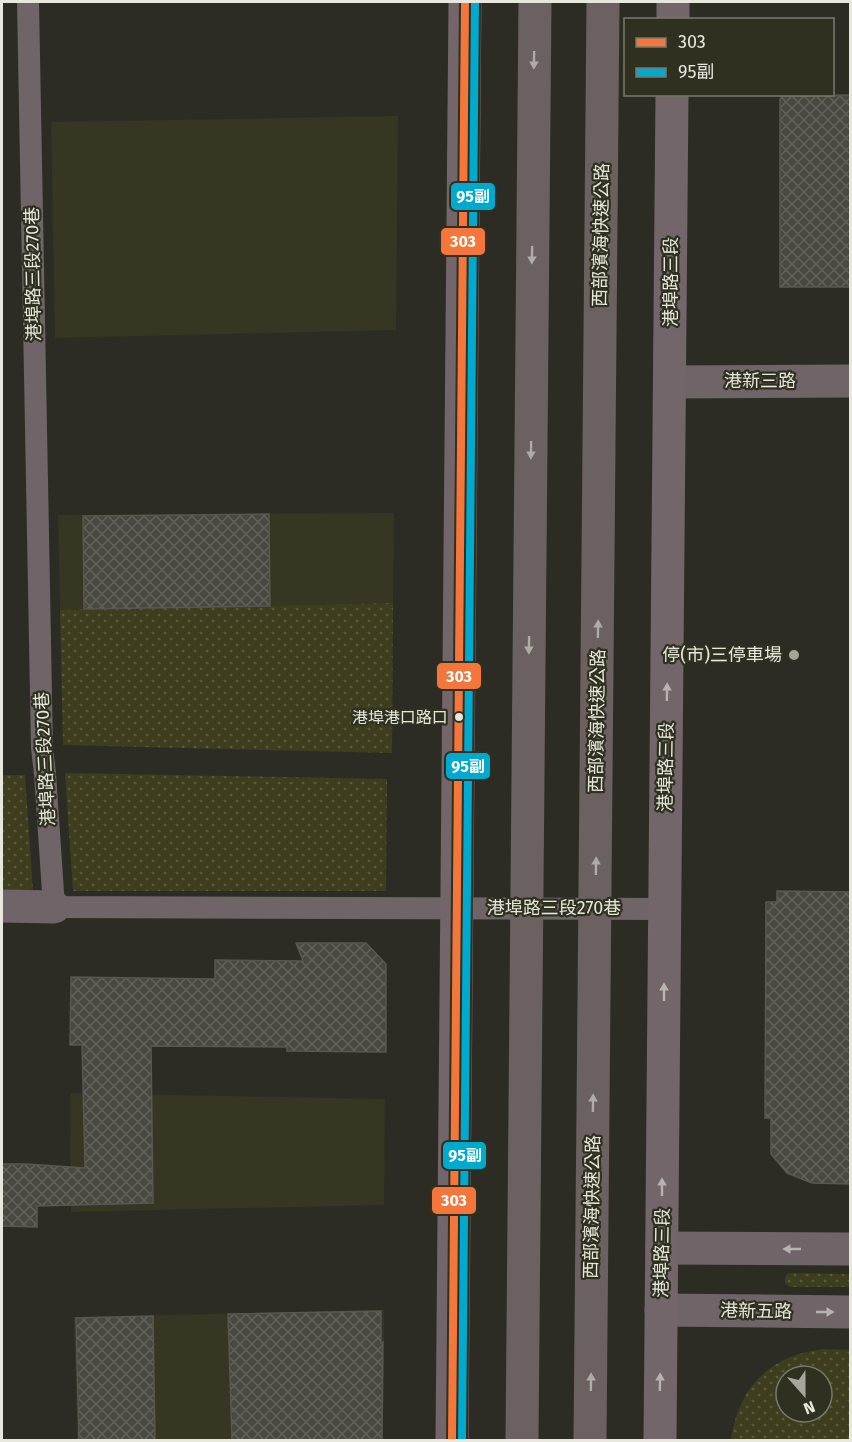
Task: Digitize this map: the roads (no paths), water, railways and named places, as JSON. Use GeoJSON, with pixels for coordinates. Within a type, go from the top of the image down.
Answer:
{"type":"FeatureCollection","features":[{"type":"Feature","properties":{"kind":"highway"},"geometry":{"type":"LineString","coordinates":[[522,1440],[535,2]]}},
{"type":"Feature","properties":{"kind":"highway","name":"西部濱海快速公路"},"geometry":{"type":"LineString","coordinates":[[590,1440],[603,2]]}},
{"type":"Feature","properties":{"kind":"street"},"geometry":{"type":"LineString","coordinates":[[453,1440],[465,2]]}},
{"type":"Feature","properties":{"kind":"street"},"geometry":{"type":"LineString","coordinates":[[673,2],[673,18]]}},
{"type":"Feature","properties":{"kind":"street","name":"港埠路三段"},"geometry":{"type":"LineString","coordinates":[[660,1440],[672,96]]}},
{"type":"Feature","properties":{"kind":"street","name":"港新三路"},"geometry":{"type":"LineString","coordinates":[[670,382],[850,381]]}},
{"type":"Feature","properties":{"kind":"street"},"geometry":{"type":"LineString","coordinates":[[2,906],[54,907]]}},
{"type":"Feature","properties":{"kind":"street"},"geometry":{"type":"LineString","coordinates":[[662,1248],[850,1249]]}},
{"type":"Feature","properties":{"kind":"street","name":"港新五路"},"geometry":{"type":"LineString","coordinates":[[661,1310],[850,1312]]}},
{"type":"Feature","properties":{"kind":"lane","name":"港埠路三段270巷"},"geometry":{"type":"LineString","coordinates":[[28,2],[42,748],[54,907],[664,909]]}},
{"type":"Feature","properties":{"kind":"place","name":"停(市)三停車場"},"geometry":{"type":"Point","coordinates":[794,655]}},
{"type":"Feature","properties":{"kind":"place","name":"港埠港口路口"},"geometry":{"type":"Point","coordinates":[459,717]}}]}
